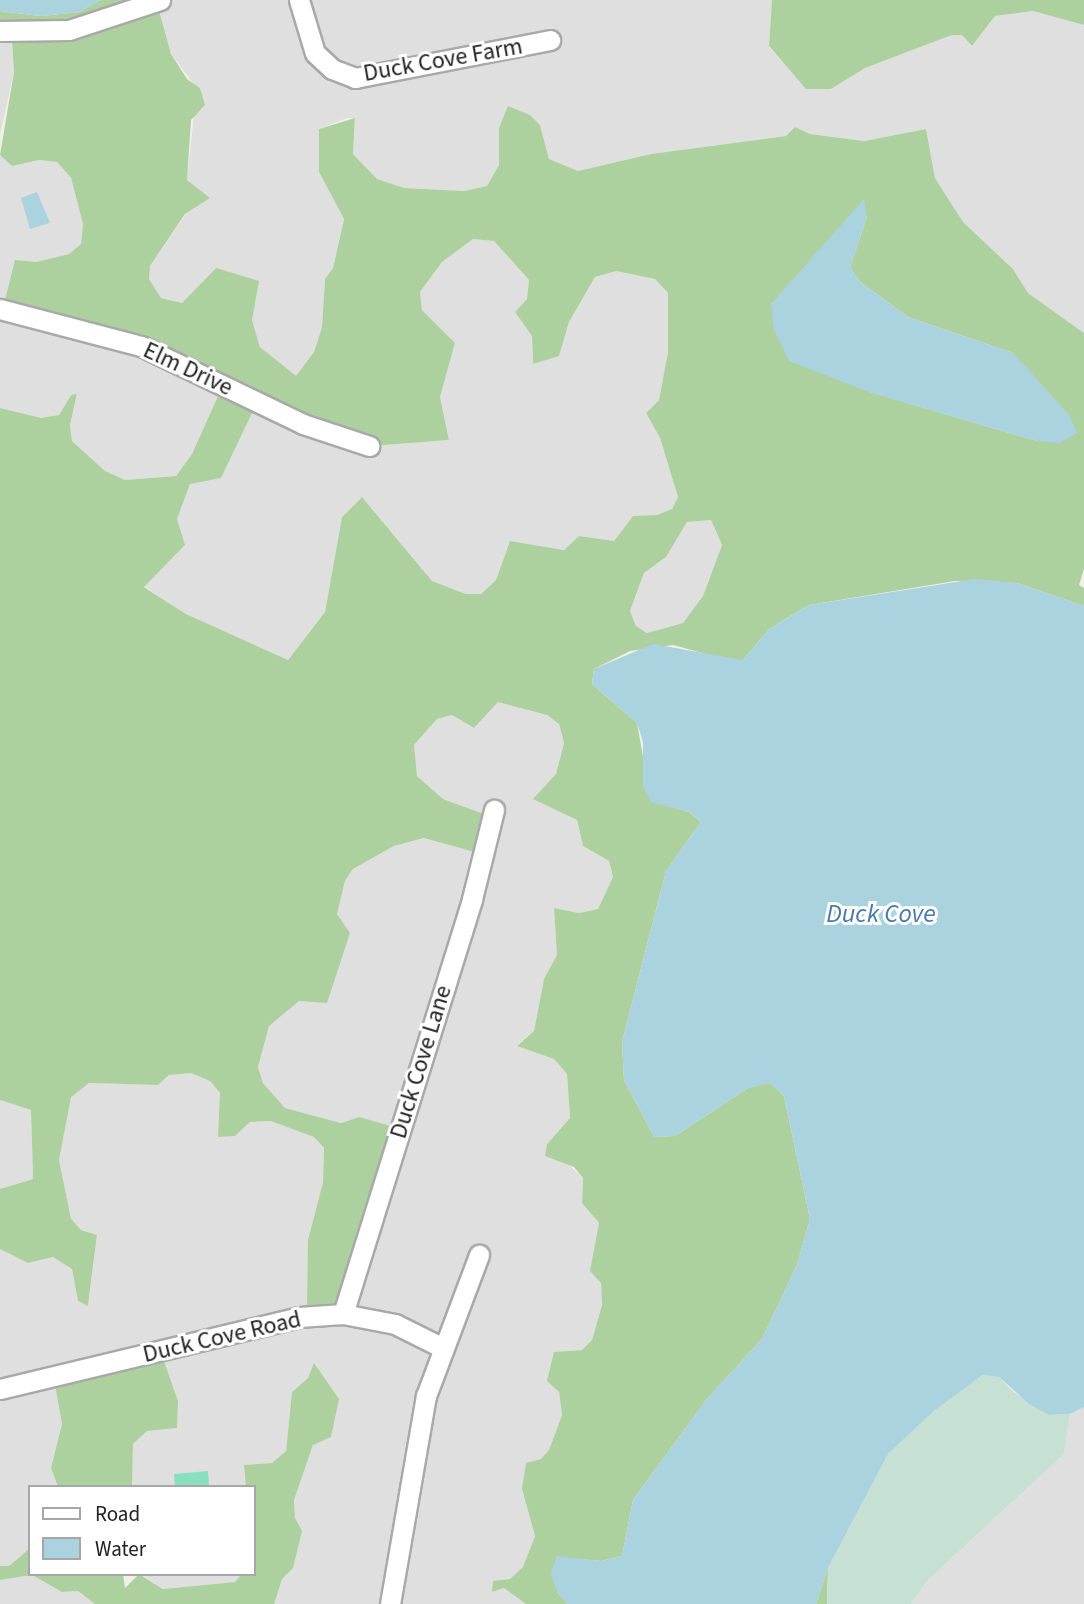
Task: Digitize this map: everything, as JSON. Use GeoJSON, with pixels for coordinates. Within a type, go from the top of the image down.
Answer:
{"type":"FeatureCollection","features":[{"type":"Feature","properties":{"kind":"street"},"geometry":{"type":"LineString","coordinates":[[0,31],[69,30],[160,0]]}},
{"type":"Feature","properties":{"kind":"street","name":"Duck Cove Farm"},"geometry":{"type":"LineString","coordinates":[[299,0],[315,53],[332,69],[355,78],[550,40]]}},
{"type":"Feature","properties":{"kind":"street","name":"Elm Drive"},"geometry":{"type":"LineString","coordinates":[[0,309],[141,346],[314,429],[369,446]]}},
{"type":"Feature","properties":{"kind":"street","name":"Duck Cove Lane"},"geometry":{"type":"LineString","coordinates":[[343,1314],[472,899],[494,810]]}},
{"type":"Feature","properties":{"kind":"street"},"geometry":{"type":"LineString","coordinates":[[390,1604],[426,1396],[441,1347],[479,1255]]}},
{"type":"Feature","properties":{"kind":"street","name":"Duck Cove Road"},"geometry":{"type":"LineString","coordinates":[[0,1389],[299,1317],[343,1314],[395,1324],[441,1347]]}},
{"type":"Feature","properties":{"kind":"shaded area"},"geometry":{"type":"Polygon","coordinates":[[[772,0],[769,47],[806,88],[831,89],[865,68],[952,35],[962,35],[972,46],[995,16],[1033,11],[1084,25],[1084,333],[1028,293],[1013,269],[963,222],[935,178],[926,129],[864,141],[810,134],[795,127],[786,136],[651,154],[578,171],[549,159],[540,125],[530,115],[499,128],[499,165],[487,186],[464,191],[404,188],[377,180],[353,154],[355,118],[347,118],[319,129],[319,172],[344,218],[333,268],[325,279],[322,327],[314,352],[296,377],[260,347],[252,320],[216,268],[182,303],[161,298],[149,279],[150,266],[186,214],[209,198],[187,180],[197,88],[171,54],[157,2],[772,0]]]}},
{"type":"Feature","properties":{"kind":"shaded area"},"geometry":{"type":"Polygon","coordinates":[[[0,31],[12,42],[14,72],[0,135],[0,31]]]}},
{"type":"Feature","properties":{"kind":"shaded area"},"geometry":{"type":"Polygon","coordinates":[[[0,155],[12,166],[39,160],[57,162],[71,178],[83,224],[81,244],[69,254],[36,262],[141,353],[218,396],[192,454],[176,476],[125,480],[105,471],[72,441],[70,425],[77,395],[71,395],[59,415],[41,419],[0,408],[0,155]]]}},
{"type":"Feature","properties":{"kind":"shaded area"},"geometry":{"type":"Polygon","coordinates":[[[473,239],[494,241],[529,280],[527,299],[515,312],[532,335],[533,364],[559,355],[569,322],[595,277],[616,271],[655,279],[668,293],[668,352],[659,400],[646,413],[660,438],[678,497],[672,509],[657,515],[633,516],[614,541],[579,536],[564,550],[510,541],[496,580],[481,594],[466,594],[432,581],[362,497],[342,517],[325,612],[288,660],[186,614],[144,586],[185,545],[177,519],[190,484],[221,477],[253,411],[359,447],[449,440],[440,397],[455,343],[422,310],[420,292],[442,262],[473,239]]]}},
{"type":"Feature","properties":{"kind":"shaded area"},"geometry":{"type":"Polygon","coordinates":[[[711,520],[722,545],[703,596],[683,623],[648,633],[636,626],[630,611],[644,573],[666,557],[687,522],[711,520]]]}},
{"type":"Feature","properties":{"kind":"shaded area"},"geometry":{"type":"Polygon","coordinates":[[[498,702],[547,715],[559,724],[564,743],[556,774],[537,798],[577,820],[583,846],[609,861],[613,877],[598,909],[579,913],[554,908],[557,955],[544,979],[534,1031],[517,1045],[554,1059],[567,1074],[570,1118],[547,1144],[583,1178],[582,1203],[599,1223],[591,1271],[601,1283],[602,1305],[592,1340],[582,1350],[554,1352],[562,1415],[549,1450],[522,1489],[535,1536],[523,1567],[504,1588],[526,1604],[274,1604],[295,1518],[294,1500],[313,1445],[322,1440],[308,1378],[292,1392],[286,1451],[272,1463],[245,1465],[246,1485],[132,1485],[133,1444],[147,1431],[177,1428],[54,1380],[62,1424],[51,1468],[57,1485],[28,1485],[28,1550],[9,1566],[0,1566],[0,1249],[28,1263],[53,1257],[72,1269],[78,1301],[88,1306],[90,1293],[97,1235],[81,1230],[71,1220],[59,1160],[70,1097],[89,1083],[158,1085],[169,1075],[191,1073],[210,1081],[220,1093],[235,1136],[250,1122],[271,1121],[315,1137],[324,1148],[323,1182],[308,1240],[359,1117],[341,1123],[285,1108],[263,1083],[258,1067],[269,1026],[299,1000],[341,923],[337,914],[345,881],[353,869],[394,846],[424,838],[480,854],[484,814],[443,799],[417,776],[412,759],[414,745],[437,719],[452,715],[474,728],[498,702]]]}},
{"type":"Feature","properties":{"kind":"shaded area"},"geometry":{"type":"Polygon","coordinates":[[[0,1100],[31,1110],[33,1179],[0,1189],[0,1100]]]}},
{"type":"Feature","properties":{"kind":"shaded area"},"geometry":{"type":"Polygon","coordinates":[[[1084,1407],[1084,1604],[911,1604],[927,1581],[1064,1454],[1070,1414],[1084,1407]]]}},
{"type":"Feature","properties":{"kind":"shaded area"},"geometry":{"type":"Polygon","coordinates":[[[34,1576],[62,1592],[78,1591],[96,1604],[0,1604],[0,1580],[34,1576]]]}},
{"type":"Feature","properties":{"kind":"shaded area"},"geometry":{"type":"Polygon","coordinates":[[[144,1576],[240,1576],[236,1582],[163,1589],[144,1576]]]}},
{"type":"Feature","properties":{"kind":"green space"},"geometry":{"type":"Polygon","coordinates":[[[101,0],[160,0],[157,3],[171,54],[187,79],[200,88],[205,105],[191,120],[187,180],[210,198],[185,214],[150,266],[149,279],[161,298],[182,303],[216,268],[259,281],[252,320],[260,347],[296,376],[314,352],[322,327],[325,279],[333,268],[344,219],[319,172],[319,129],[355,118],[353,154],[377,179],[404,188],[464,191],[487,186],[499,165],[499,128],[508,106],[530,115],[540,125],[549,159],[578,171],[651,154],[786,136],[795,127],[810,134],[864,141],[926,129],[935,178],[963,222],[1013,269],[1028,293],[1084,333],[1084,569],[1079,585],[1084,588],[1084,606],[1017,583],[955,581],[809,605],[769,629],[743,660],[732,661],[673,645],[630,651],[594,669],[592,684],[637,723],[651,801],[689,812],[701,822],[666,871],[622,1042],[624,1080],[654,1137],[675,1136],[748,1088],[769,1082],[784,1096],[810,1219],[797,1265],[762,1339],[706,1400],[633,1500],[622,1556],[601,1561],[557,1557],[557,1592],[568,1604],[526,1604],[504,1588],[492,1592],[493,1581],[510,1579],[523,1567],[535,1536],[522,1489],[526,1463],[541,1459],[549,1450],[562,1415],[559,1392],[547,1381],[554,1352],[582,1350],[592,1340],[602,1305],[601,1283],[590,1271],[599,1223],[582,1203],[583,1178],[574,1167],[545,1156],[547,1144],[570,1118],[567,1074],[554,1059],[517,1046],[534,1031],[544,979],[557,955],[554,908],[579,913],[598,909],[613,877],[609,861],[583,846],[577,820],[533,799],[556,774],[564,743],[559,724],[547,715],[498,702],[474,728],[452,715],[437,719],[414,745],[417,776],[443,799],[484,814],[481,854],[424,838],[394,846],[353,869],[345,881],[337,914],[350,933],[327,1003],[299,1001],[269,1026],[258,1067],[263,1083],[285,1108],[341,1123],[359,1117],[398,1128],[344,1308],[307,1309],[308,1240],[323,1182],[324,1148],[314,1137],[271,1121],[250,1122],[235,1136],[218,1137],[220,1093],[210,1081],[191,1073],[169,1075],[158,1085],[89,1083],[71,1097],[59,1160],[71,1219],[81,1230],[97,1235],[88,1306],[78,1301],[72,1269],[53,1257],[28,1263],[0,1249],[0,1189],[33,1179],[31,1110],[0,1100],[0,408],[41,418],[59,415],[71,395],[77,394],[70,425],[72,441],[105,471],[125,480],[176,476],[192,454],[218,396],[141,353],[2,312],[15,260],[36,262],[69,254],[81,244],[83,224],[71,178],[57,162],[39,160],[12,166],[0,155],[14,72],[12,42],[0,31],[0,11],[41,16],[79,12],[101,0]],[[867,217],[771,304],[870,392],[1037,441],[1013,353],[908,317],[859,281],[850,267],[867,217]],[[473,239],[442,262],[420,292],[422,310],[455,343],[440,397],[449,440],[359,447],[253,411],[221,478],[190,484],[177,519],[185,545],[144,587],[186,614],[288,660],[325,612],[342,517],[362,497],[432,581],[466,594],[481,594],[496,580],[510,541],[564,550],[579,536],[614,541],[633,516],[657,515],[672,509],[678,497],[660,438],[646,413],[659,400],[668,352],[668,293],[655,279],[616,271],[595,277],[569,322],[559,356],[533,364],[532,336],[515,312],[527,299],[529,280],[494,241],[473,239]],[[711,520],[687,522],[666,557],[644,573],[630,611],[636,626],[647,633],[683,623],[703,596],[722,545],[711,520]]]}},
{"type":"Feature","properties":{"kind":"green space"},"geometry":{"type":"Polygon","coordinates":[[[772,0],[1084,0],[1084,25],[1033,11],[995,16],[972,46],[962,35],[952,35],[865,68],[831,89],[806,89],[769,46],[772,0]]]}},
{"type":"Feature","properties":{"kind":"green space"},"geometry":{"type":"Polygon","coordinates":[[[160,1350],[178,1401],[177,1428],[147,1431],[133,1444],[132,1485],[57,1485],[51,1468],[62,1424],[54,1380],[160,1350]]]}},
{"type":"Feature","properties":{"kind":"green space"},"geometry":{"type":"Polygon","coordinates":[[[314,1363],[339,1399],[331,1437],[313,1445],[294,1500],[295,1518],[302,1531],[293,1568],[282,1579],[274,1604],[95,1604],[78,1591],[62,1592],[34,1576],[123,1576],[125,1588],[137,1576],[142,1576],[163,1589],[235,1582],[240,1576],[256,1576],[256,1485],[246,1485],[244,1465],[272,1463],[286,1451],[292,1392],[308,1378],[314,1363]]]}},
{"type":"Feature","properties":{"kind":"green space"},"geometry":{"type":"Polygon","coordinates":[[[983,1375],[999,1377],[1014,1392],[1049,1415],[1070,1414],[1064,1454],[927,1581],[911,1604],[827,1604],[828,1568],[888,1454],[934,1411],[983,1375]]]}},
{"type":"Feature","properties":{"kind":"green space"},"geometry":{"type":"Polygon","coordinates":[[[208,1471],[209,1485],[175,1485],[174,1474],[208,1471]]]}},
{"type":"Feature","properties":{"kind":"green space"},"geometry":{"type":"Polygon","coordinates":[[[28,1550],[28,1576],[0,1580],[0,1566],[9,1566],[28,1550]]]}},
{"type":"Feature","properties":{"kind":"green space"},"geometry":{"type":"Polygon","coordinates":[[[828,1568],[827,1604],[816,1604],[828,1568]]]}},
{"type":"Feature","properties":{"kind":"water"},"geometry":{"type":"Polygon","coordinates":[[[0,0],[101,0],[79,12],[41,16],[0,11],[0,0]]]}},
{"type":"Feature","properties":{"kind":"water"},"geometry":{"type":"Polygon","coordinates":[[[37,192],[50,223],[30,229],[21,198],[37,192]]]}},
{"type":"Feature","properties":{"kind":"water"},"geometry":{"type":"Polygon","coordinates":[[[864,199],[867,217],[850,267],[859,281],[908,317],[1013,353],[1069,415],[1077,433],[1060,443],[1037,441],[869,392],[789,361],[774,330],[771,304],[864,199]]]}},
{"type":"Feature","properties":{"kind":"water","name":"Duck Cove"},"geometry":{"type":"Polygon","coordinates":[[[975,579],[1017,583],[1084,606],[1084,1407],[1070,1414],[1049,1415],[1029,1404],[999,1377],[983,1375],[934,1411],[888,1454],[828,1568],[816,1604],[568,1604],[557,1592],[551,1573],[557,1556],[601,1561],[622,1556],[633,1500],[706,1400],[762,1339],[797,1265],[810,1219],[784,1096],[770,1083],[748,1088],[675,1136],[654,1137],[624,1080],[622,1042],[666,871],[701,822],[689,812],[651,802],[643,786],[643,742],[637,723],[592,684],[594,669],[653,644],[743,660],[769,629],[809,605],[975,579]]]}}]}
